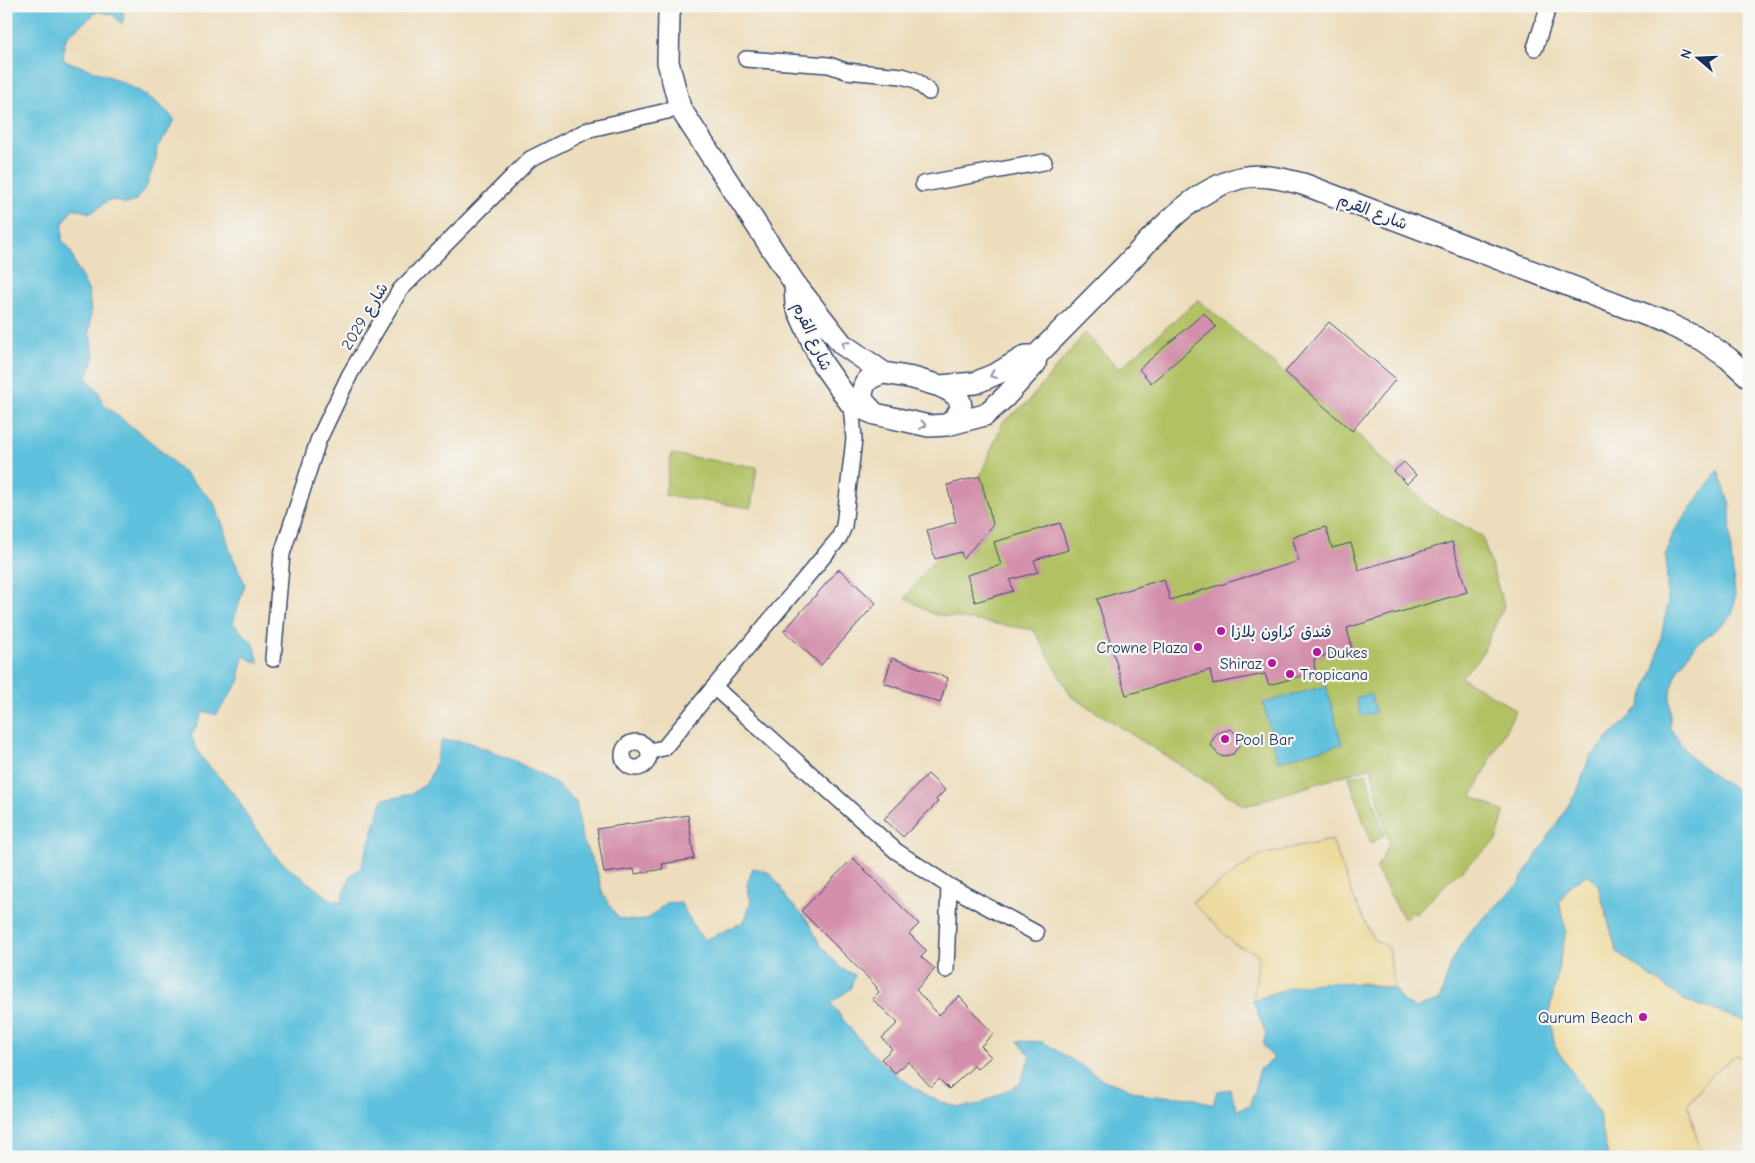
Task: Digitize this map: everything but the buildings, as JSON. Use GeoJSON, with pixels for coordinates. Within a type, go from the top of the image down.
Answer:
{"type":"FeatureCollection","features":[{"type":"Feature","properties":{"kind":"street","name":"شارع القرم"},"geometry":{"type":"LineString","coordinates":[[671,6],[669,14],[668,62],[680,108],[795,284],[842,344],[884,373],[913,378],[940,386],[976,383],[998,373],[1026,356],[1036,356]]}},
{"type":"Feature","properties":{"kind":"street"},"geometry":{"type":"LineString","coordinates":[[1535,48],[1548,8],[1544,6]]}},
{"type":"Feature","properties":{"kind":"street"},"geometry":{"type":"LineString","coordinates":[[746,59],[829,65],[846,71],[902,76],[915,80],[929,92]]}},
{"type":"Feature","properties":{"kind":"street","name":"2029 شارع"},"geometry":{"type":"LineString","coordinates":[[273,659],[282,554],[318,441],[350,374],[400,290],[530,159],[590,129],[680,108]]}},
{"type":"Feature","properties":{"kind":"street"},"geometry":{"type":"LineString","coordinates":[[923,184],[1044,162]]}},
{"type":"Feature","properties":{"kind":"street","name":"شارع القرم"},"geometry":{"type":"LineString","coordinates":[[795,284],[796,305],[822,364],[851,404],[875,414],[929,426],[947,425],[985,416],[1006,397],[1035,364],[1036,356],[1178,212],[1212,189],[1240,178],[1264,176],[1304,184],[1662,321],[1702,340],[1728,358],[1749,376]]}},
{"type":"Feature","properties":{"kind":"street"},"geometry":{"type":"LineString","coordinates":[[875,414],[862,400],[862,391],[864,384],[872,376],[884,373]]}},
{"type":"Feature","properties":{"kind":"street"},"geometry":{"type":"LineString","coordinates":[[940,386],[954,392],[960,399],[961,409],[956,418],[947,425]]}},
{"type":"Feature","properties":{"kind":"street"},"geometry":{"type":"LineString","coordinates":[[649,750],[664,748],[839,538],[844,526],[854,439],[851,404]]}},
{"type":"Feature","properties":{"kind":"street"},"geometry":{"type":"LineString","coordinates":[[714,687],[896,851],[949,886],[1036,934]]}},
{"type":"Feature","properties":{"kind":"street"},"geometry":{"type":"LineString","coordinates":[[946,970],[949,886]]}},
{"type":"Feature","properties":{"kind":"green space"},"geometry":{"type":"Polygon","coordinates":[[[1198,300],[1362,438],[1430,508],[1482,536],[1504,606],[1480,658],[1461,677],[1516,710],[1472,796],[1504,812],[1497,840],[1450,880],[1416,914],[1413,912],[1404,919],[1376,869],[1389,844],[1371,767],[1245,806],[1071,696],[1034,630],[933,614],[905,598],[935,559],[971,550],[993,524],[980,476],[1003,422],[1027,403],[1085,333],[1119,369],[1198,300]]]}},
{"type":"Feature","properties":{"kind":"green space"},"geometry":{"type":"Polygon","coordinates":[[[671,454],[757,467],[751,508],[665,495],[671,454]]]}},
{"type":"Feature","properties":{"kind":"green space"},"geometry":{"type":"Polygon","coordinates":[[[1366,773],[1384,835],[1371,843],[1349,777],[1366,773]]]}},
{"type":"Feature","properties":{"kind":"sand"},"geometry":{"type":"Polygon","coordinates":[[[1332,840],[1355,901],[1373,939],[1389,948],[1394,989],[1364,983],[1294,987],[1253,1001],[1258,954],[1234,944],[1192,902],[1260,855],[1332,840]]]}},
{"type":"Feature","properties":{"kind":"sand","name":"Qurum Beach"},"geometry":{"type":"Polygon","coordinates":[[[1588,873],[1598,885],[1617,952],[1684,1000],[1749,1022],[1749,1061],[1736,1055],[1709,1078],[1688,1105],[1702,1157],[1608,1157],[1598,1111],[1555,1047],[1549,1013],[1566,931],[1559,902],[1570,885],[1588,873]]]}},
{"type":"Feature","properties":{"kind":"water"},"geometry":{"type":"Polygon","coordinates":[[[6,6],[121,6],[124,15],[122,24],[114,15],[98,11],[67,36],[63,60],[108,76],[137,90],[163,108],[174,119],[167,134],[157,147],[156,159],[146,187],[135,201],[126,204],[109,200],[90,213],[73,208],[63,224],[62,240],[70,249],[88,290],[91,312],[89,333],[95,357],[86,378],[99,392],[103,404],[156,446],[213,501],[224,528],[230,551],[245,584],[233,623],[254,644],[259,664],[244,656],[240,668],[240,680],[216,715],[204,711],[191,736],[201,757],[236,796],[251,823],[279,860],[330,899],[343,902],[343,894],[351,875],[361,868],[383,799],[409,794],[425,783],[433,770],[442,740],[468,742],[515,761],[552,781],[576,801],[582,839],[597,871],[603,895],[618,918],[639,921],[654,914],[665,903],[680,902],[696,930],[705,940],[744,922],[751,902],[747,885],[753,868],[770,873],[787,899],[808,921],[820,945],[842,969],[855,975],[850,989],[831,1003],[841,1017],[873,1054],[896,1075],[935,1099],[952,1106],[971,1106],[1020,1084],[1030,1056],[1018,1041],[1043,1042],[1104,1080],[1146,1095],[1193,1098],[1213,1105],[1217,1091],[1230,1089],[1237,1110],[1250,1105],[1260,1069],[1274,1059],[1263,1045],[1266,1034],[1253,1001],[1293,987],[1331,983],[1369,985],[1394,989],[1403,1002],[1415,1008],[1439,1001],[1453,958],[1470,931],[1517,886],[1578,790],[1589,758],[1639,707],[1656,663],[1668,603],[1666,554],[1673,533],[1718,470],[1730,505],[1731,553],[1735,596],[1732,616],[1696,645],[1678,669],[1670,694],[1670,728],[1690,757],[1718,779],[1749,796],[1749,1022],[1684,1000],[1617,952],[1598,885],[1588,874],[1570,885],[1559,902],[1566,931],[1549,1013],[1555,1047],[1598,1111],[1608,1157],[6,1157],[6,6]]]}},
{"type":"Feature","properties":{"kind":"water"},"geometry":{"type":"Polygon","coordinates":[[[1326,686],[1342,744],[1278,761],[1263,703],[1326,686]]]}},
{"type":"Feature","properties":{"kind":"water"},"geometry":{"type":"Polygon","coordinates":[[[1370,694],[1376,712],[1361,716],[1356,698],[1370,694]]]}},
{"type":"Feature","properties":{"kind":"place","name":"فندق كراون بلازا"},"geometry":{"type":"Point","coordinates":[1221,631]}},
{"type":"Feature","properties":{"kind":"place","name":"Crowne Plaza"},"geometry":{"type":"Point","coordinates":[1198,647]}},
{"type":"Feature","properties":{"kind":"place","name":"Dukes"},"geometry":{"type":"Point","coordinates":[1317,652]}},
{"type":"Feature","properties":{"kind":"place","name":"Shiraz"},"geometry":{"type":"Point","coordinates":[1272,663]}},
{"type":"Feature","properties":{"kind":"place","name":"Tropicana"},"geometry":{"type":"Point","coordinates":[1290,674]}},
{"type":"Feature","properties":{"kind":"place","name":"Pool Bar"},"geometry":{"type":"Point","coordinates":[1225,739]}},
{"type":"Feature","properties":{"kind":"place","name":"Qurum Beach"},"geometry":{"type":"Point","coordinates":[1643,1017]}}]}
